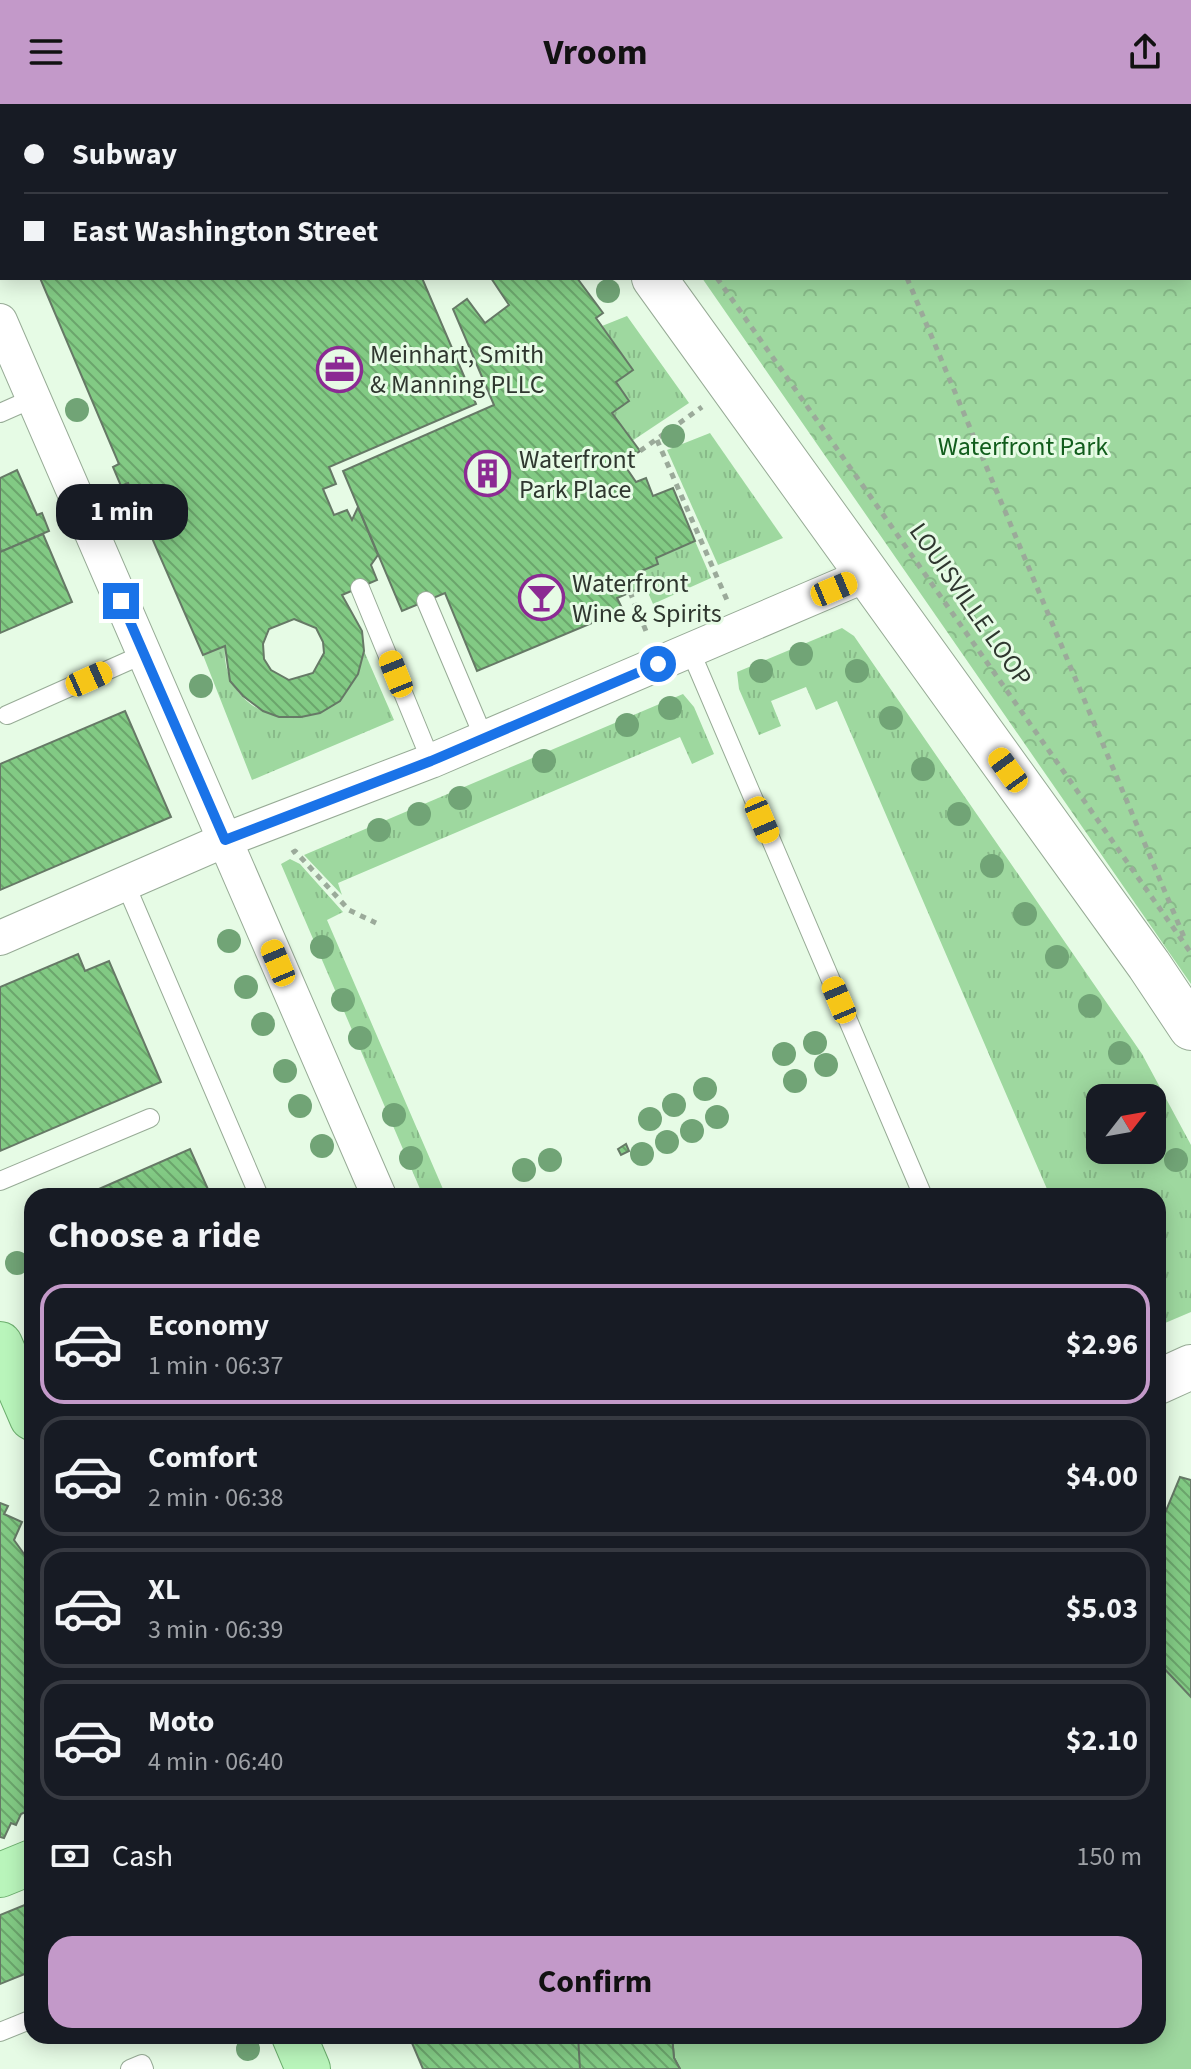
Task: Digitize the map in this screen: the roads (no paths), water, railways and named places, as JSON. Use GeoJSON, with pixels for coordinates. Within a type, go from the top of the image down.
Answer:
{"type":"FeatureCollection","features":[{"type":"Feature","properties":{"kind":"main road"},"geometry":{"type":"LineString","coordinates":[[0,1344],[24,1400]]}},
{"type":"Feature","properties":{"kind":"main road"},"geometry":{"type":"LineString","coordinates":[[0,1875],[24,1865]]}},
{"type":"Feature","properties":{"kind":"main road"},"geometry":{"type":"LineString","coordinates":[[297,2044],[308,2069]]}},
{"type":"Feature","properties":{"kind":"street"},"geometry":{"type":"LineString","coordinates":[[655,280],[1149,965],[1191,1028]]}},
{"type":"Feature","properties":{"kind":"street"},"geometry":{"type":"LineString","coordinates":[[0,321],[376,1188]]}},
{"type":"Feature","properties":{"kind":"street"},"geometry":{"type":"LineString","coordinates":[[0,938],[225,840],[431,761],[868,574]]}},
{"type":"Feature","properties":{"kind":"street"},"geometry":{"type":"LineString","coordinates":[[1166,1378],[1191,1367]]}},
{"type":"Feature","properties":{"kind":"lane"},"geometry":{"type":"LineString","coordinates":[[0,413],[34,398]]}},
{"type":"Feature","properties":{"kind":"lane"},"geometry":{"type":"LineString","coordinates":[[87,522],[136,501]]}},
{"type":"Feature","properties":{"kind":"lane"},"geometry":{"type":"LineString","coordinates":[[360,588],[431,761]]}},
{"type":"Feature","properties":{"kind":"lane"},"geometry":{"type":"LineString","coordinates":[[426,601],[484,738]]}},
{"type":"Feature","properties":{"kind":"lane"},"geometry":{"type":"LineString","coordinates":[[690,650],[920,1188]]}},
{"type":"Feature","properties":{"kind":"lane"},"geometry":{"type":"LineString","coordinates":[[7,715],[144,654]]}},
{"type":"Feature","properties":{"kind":"lane"},"geometry":{"type":"LineString","coordinates":[[125,883],[256,1188]]}},
{"type":"Feature","properties":{"kind":"lane"},"geometry":{"type":"LineString","coordinates":[[0,1181],[150,1118]]}},
{"type":"Feature","properties":{"kind":"lane"},"geometry":{"type":"LineString","coordinates":[[0,2032],[24,2022]]}},
{"type":"Feature","properties":{"kind":"lane"},"geometry":{"type":"LineString","coordinates":[[130,2069],[142,2064],[144,2069]]}},
{"type":"Feature","properties":{"kind":"place","name":"Meinhart, Smith & Manning PLLC"},"geometry":{"type":"Point","coordinates":[339,369]}},
{"type":"Feature","properties":{"kind":"place","name":"Waterfront Park Place"},"geometry":{"type":"Point","coordinates":[488,474]}},
{"type":"Feature","properties":{"kind":"place","name":"Waterfront Wine & Spirits"},"geometry":{"type":"Point","coordinates":[541,598]}},
{"type":"Feature","properties":{"kind":"park label","name":"Waterfront Park"},"geometry":{"type":"Point","coordinates":[1023,446]}}]}
